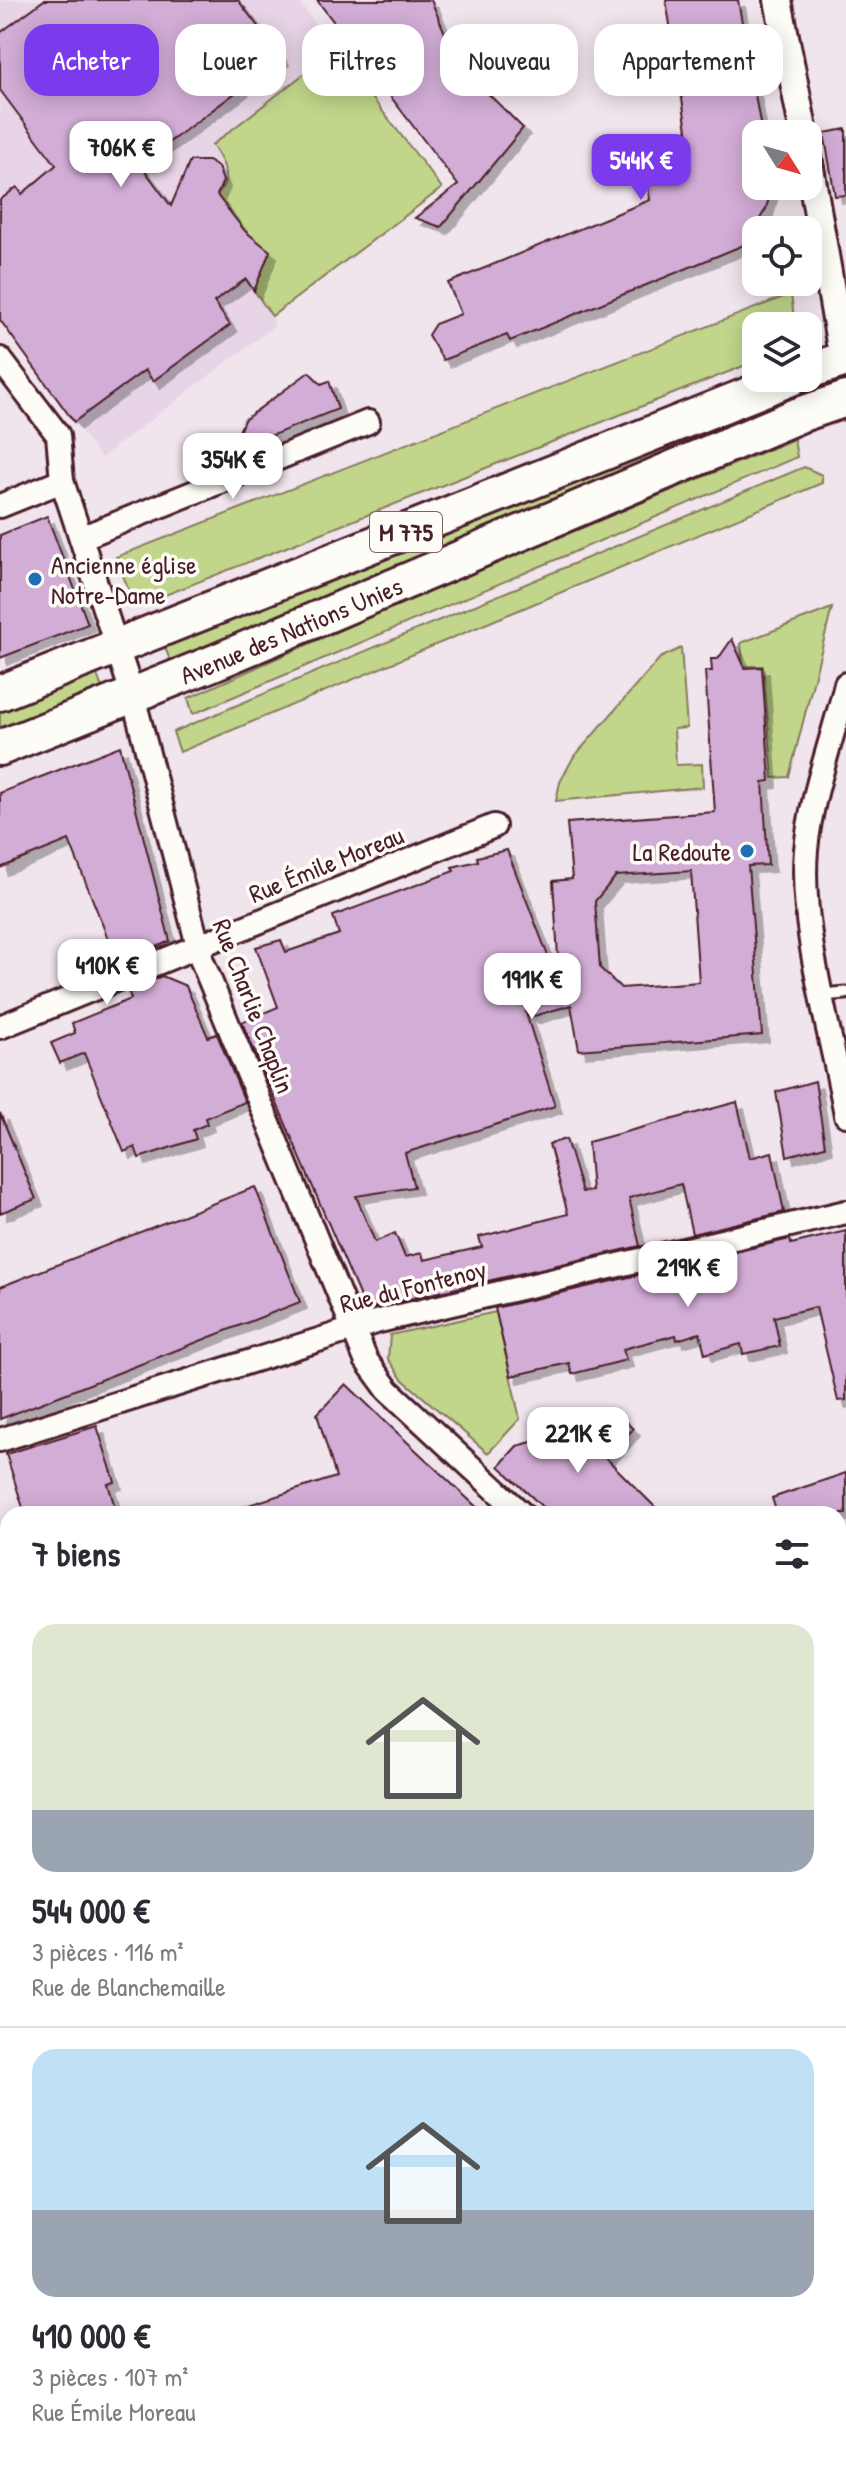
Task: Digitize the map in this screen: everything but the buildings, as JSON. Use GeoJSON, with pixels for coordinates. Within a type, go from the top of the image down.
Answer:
{"type":"FeatureCollection","features":[{"type":"Feature","properties":{"kind":"main road"},"geometry":{"type":"LineString","coordinates":[[822,367],[845,360]]}},
{"type":"Feature","properties":{"kind":"main road","name":"Avenue des Nations Unies"},"geometry":{"type":"LineString","coordinates":[[0,693],[756,392]]}},
{"type":"Feature","properties":{"kind":"main road","name":"Avenue des Nations Unies"},"geometry":{"type":"LineString","coordinates":[[0,748],[133,696],[846,397]]}},
{"type":"Feature","properties":{"kind":"street"},"geometry":{"type":"LineString","coordinates":[[778,0],[801,120]]}},
{"type":"Feature","properties":{"kind":"street"},"geometry":{"type":"LineString","coordinates":[[816,200],[845,360],[846,397]]}},
{"type":"Feature","properties":{"kind":"street","name":"Rue Charlie Chaplin"},"geometry":{"type":"LineString","coordinates":[[0,359],[55,430],[62,481],[133,696],[197,946],[366,1360],[388,1390],[513,1506]]}},
{"type":"Feature","properties":{"kind":"street"},"geometry":{"type":"LineString","coordinates":[[81,538],[368,422]]}},
{"type":"Feature","properties":{"kind":"street"},"geometry":{"type":"LineString","coordinates":[[0,506],[62,481]]}},
{"type":"Feature","properties":{"kind":"street"},"geometry":{"type":"LineString","coordinates":[[845,694],[806,849],[807,896],[822,995],[846,1115]]}},
{"type":"Feature","properties":{"kind":"street","name":"Rue Émile Moreau"},"geometry":{"type":"LineString","coordinates":[[0,1027],[494,826]]}},
{"type":"Feature","properties":{"kind":"street","name":"Rue du Fontenoy"},"geometry":{"type":"LineString","coordinates":[[0,1440],[354,1329],[846,1212]]}},
{"type":"Feature","properties":{"kind":"lane"},"geometry":{"type":"LineString","coordinates":[[822,995],[846,993]]}},
{"type":"Feature","properties":{"kind":"shaded area"},"geometry":{"type":"Polygon","coordinates":[[[0,0],[297,0],[316,24],[302,24],[302,96],[371,96],[442,188],[273,316],[274,326],[101,458],[0,321],[0,0]]]}},
{"type":"Feature","properties":{"kind":"green space"},"geometry":{"type":"Polygon","coordinates":[[[302,75],[302,96],[371,96],[442,188],[272,316],[197,210],[216,195],[225,182],[224,166],[212,145],[275,96],[286,96],[286,88],[302,75]]]}},
{"type":"Feature","properties":{"kind":"green space"},"geometry":{"type":"Polygon","coordinates":[[[786,296],[791,296],[793,312],[745,312],[786,296]]]}},
{"type":"Feature","properties":{"kind":"green space"},"geometry":{"type":"Polygon","coordinates":[[[742,313],[742,367],[135,607],[116,557],[742,313]]]}},
{"type":"Feature","properties":{"kind":"green space"},"geometry":{"type":"Polygon","coordinates":[[[790,392],[803,392],[802,401],[173,668],[163,642],[790,392]]]}},
{"type":"Feature","properties":{"kind":"green space"},"geometry":{"type":"Polygon","coordinates":[[[794,439],[797,457],[193,714],[188,698],[367,618],[794,439]]]}},
{"type":"Feature","properties":{"kind":"green space"},"geometry":{"type":"Polygon","coordinates":[[[804,467],[822,475],[822,483],[180,752],[173,732],[804,467]]]}},
{"type":"Feature","properties":{"kind":"green space"},"geometry":{"type":"Polygon","coordinates":[[[832,608],[789,777],[773,778],[763,666],[743,666],[741,643],[832,608]]]}},
{"type":"Feature","properties":{"kind":"green space"},"geometry":{"type":"Polygon","coordinates":[[[681,648],[687,728],[674,729],[676,765],[702,764],[703,787],[556,801],[560,782],[573,758],[660,658],[681,648]]]}},
{"type":"Feature","properties":{"kind":"green space"},"geometry":{"type":"Polygon","coordinates":[[[96,672],[105,696],[0,736],[0,709],[96,672]]]}},
{"type":"Feature","properties":{"kind":"green space"},"geometry":{"type":"Polygon","coordinates":[[[496,1312],[520,1419],[488,1453],[402,1379],[388,1359],[390,1335],[496,1312]]]}},
{"type":"Feature","properties":{"kind":"place","name":"Ancienne église Notre-Dame"},"geometry":{"type":"Point","coordinates":[35,579]}},
{"type":"Feature","properties":{"kind":"place","name":"La Redoute"},"geometry":{"type":"Point","coordinates":[747,851]}}]}
